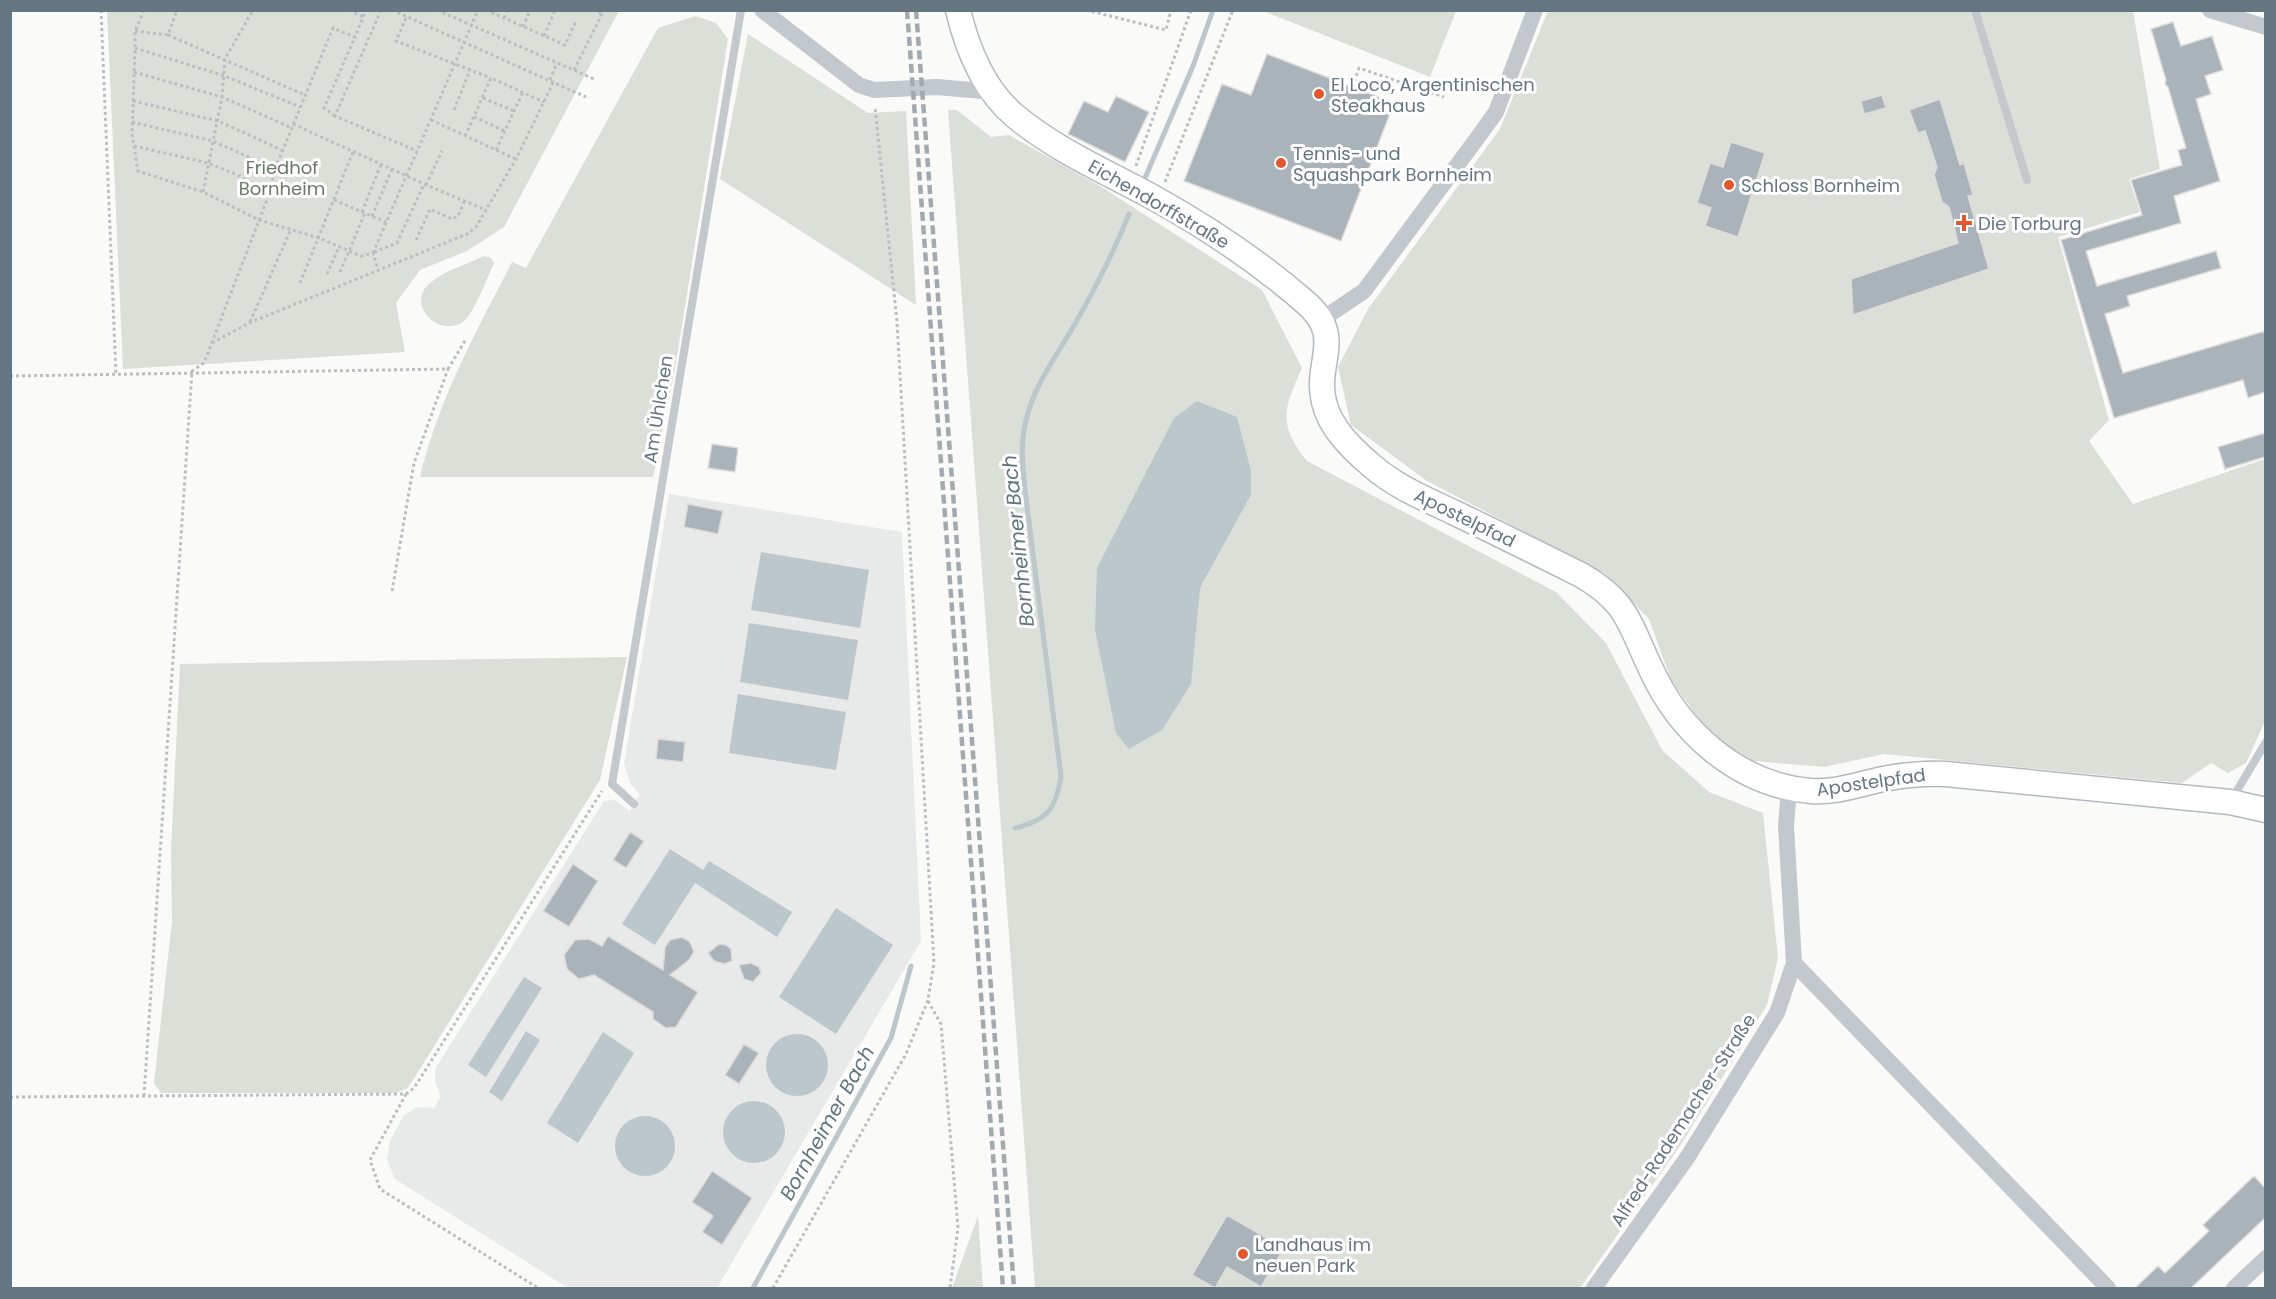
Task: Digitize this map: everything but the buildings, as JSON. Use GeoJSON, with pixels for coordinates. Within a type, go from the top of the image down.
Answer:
{"type":"FeatureCollection","features":[{"type":"Feature","properties":{"kind":"street"},"geometry":{"type":"LineString","coordinates":[[762,10],[859,85],[874,90],[937,87],[994,92]]}},
{"type":"Feature","properties":{"kind":"street","name":"Eichendorffstraße"},"geometry":{"type":"LineString","coordinates":[[958,10],[964,37],[980,71],[1014,115],[1053,143],[1206,228],[1253,261],[1306,303],[1321,320]]}},
{"type":"Feature","properties":{"kind":"street"},"geometry":{"type":"LineString","coordinates":[[1321,320],[1364,291],[1496,112],[1535,10]]}},
{"type":"Feature","properties":{"kind":"street"},"geometry":{"type":"LineString","coordinates":[[2210,10],[2244,15],[2265,27]]}},
{"type":"Feature","properties":{"kind":"street","name":"Apostelpfad"},"geometry":{"type":"LineString","coordinates":[[1321,320],[1327,332],[1328,344],[1322,382],[1323,401],[1330,419],[1349,445],[1395,484],[1581,574],[1602,588],[1630,621],[1659,685],[1679,716],[1701,741],[1743,771],[1789,788],[1826,791],[1906,775],[1946,774],[2230,802],[2265,810]]}},
{"type":"Feature","properties":{"kind":"street","name":"Alfred-Rademacher-Straße"},"geometry":{"type":"LineString","coordinates":[[1594,1288],[1687,1158],[1777,1013],[1794,963],[1786,826],[1789,788]]}},
{"type":"Feature","properties":{"kind":"street"},"geometry":{"type":"LineString","coordinates":[[1794,963],[2108,1288]]}},
{"type":"Feature","properties":{"kind":"street"},"geometry":{"type":"LineString","coordinates":[[2234,1288],[2265,1258]]}},
{"type":"Feature","properties":{"kind":"lane","name":"Am Ühlchen"},"geometry":{"type":"LineString","coordinates":[[612,784],[741,10]]}},
{"type":"Feature","properties":{"kind":"lane"},"geometry":{"type":"LineString","coordinates":[[1975,10],[2027,180]]}},
{"type":"Feature","properties":{"kind":"lane"},"geometry":{"type":"LineString","coordinates":[[2230,802],[2265,742]]}},
{"type":"Feature","properties":{"kind":"lane"},"geometry":{"type":"LineString","coordinates":[[612,784],[634,804]]}},
{"type":"Feature","properties":{"kind":"path"},"geometry":{"type":"LineString","coordinates":[[100,10],[116,375]]}},
{"type":"Feature","properties":{"kind":"path"},"geometry":{"type":"LineString","coordinates":[[144,10],[135,31],[132,122],[138,171],[203,192],[259,220],[319,238],[361,256],[397,243],[442,151]]}},
{"type":"Feature","properties":{"kind":"path"},"geometry":{"type":"LineString","coordinates":[[168,35],[177,10]]}},
{"type":"Feature","properties":{"kind":"path"},"geometry":{"type":"LineString","coordinates":[[203,192],[222,98],[225,59],[253,10]]}},
{"type":"Feature","properties":{"kind":"path"},"geometry":{"type":"LineString","coordinates":[[349,10],[363,17]]}},
{"type":"Feature","properties":{"kind":"path"},"geometry":{"type":"LineString","coordinates":[[366,10],[324,108],[335,116],[417,151]]}},
{"type":"Feature","properties":{"kind":"path"},"geometry":{"type":"LineString","coordinates":[[335,116],[381,10]]}},
{"type":"Feature","properties":{"kind":"path"},"geometry":{"type":"LineString","coordinates":[[392,10],[586,97]]}},
{"type":"Feature","properties":{"kind":"path"},"geometry":{"type":"LineString","coordinates":[[437,10],[594,80]]}},
{"type":"Feature","properties":{"kind":"path"},"geometry":{"type":"LineString","coordinates":[[378,270],[373,253],[478,10]]}},
{"type":"Feature","properties":{"kind":"path"},"geometry":{"type":"LineString","coordinates":[[486,10],[565,45],[576,21]]}},
{"type":"Feature","properties":{"kind":"path"},"geometry":{"type":"LineString","coordinates":[[504,18],[507,10]]}},
{"type":"Feature","properties":{"kind":"path"},"geometry":{"type":"LineString","coordinates":[[523,27],[530,10]]}},
{"type":"Feature","properties":{"kind":"path"},"geometry":{"type":"LineString","coordinates":[[544,36],[555,10]]}},
{"type":"Feature","properties":{"kind":"path"},"geometry":{"type":"LineString","coordinates":[[574,70],[603,12],[593,10]]}},
{"type":"Feature","properties":{"kind":"path"},"geometry":{"type":"LineString","coordinates":[[1086,10],[1166,30],[1171,10]]}},
{"type":"Feature","properties":{"kind":"path"},"geometry":{"type":"LineString","coordinates":[[1126,183],[1136,166],[1191,10]]}},
{"type":"Feature","properties":{"kind":"path"},"geometry":{"type":"LineString","coordinates":[[1157,200],[1233,10]]}},
{"type":"Feature","properties":{"kind":"path"},"geometry":{"type":"LineString","coordinates":[[407,17],[396,41],[491,78],[544,102]]}},
{"type":"Feature","properties":{"kind":"path"},"geometry":{"type":"LineString","coordinates":[[192,371],[204,363],[268,197],[282,150],[333,28],[355,37]]}},
{"type":"Feature","properties":{"kind":"path"},"geometry":{"type":"LineString","coordinates":[[135,31],[168,35],[305,95]]}},
{"type":"Feature","properties":{"kind":"path"},"geometry":{"type":"LineString","coordinates":[[135,48],[225,76],[300,107]]}},
{"type":"Feature","properties":{"kind":"path"},"geometry":{"type":"LineString","coordinates":[[211,343],[249,324],[466,234],[476,227],[516,159],[544,102],[557,63]]}},
{"type":"Feature","properties":{"kind":"path"},"geometry":{"type":"LineString","coordinates":[[1352,87],[1359,68],[1444,97]]}},
{"type":"Feature","properties":{"kind":"path"},"geometry":{"type":"LineString","coordinates":[[454,110],[470,70]]}},
{"type":"Feature","properties":{"kind":"path"},"geometry":{"type":"LineString","coordinates":[[134,72],[222,98],[486,210]]}},
{"type":"Feature","properties":{"kind":"path"},"geometry":{"type":"LineString","coordinates":[[465,136],[491,78]]}},
{"type":"Feature","properties":{"kind":"path"},"geometry":{"type":"LineString","coordinates":[[773,1288],[906,1054],[928,1000],[934,963],[897,333],[874,90]]}},
{"type":"Feature","properties":{"kind":"path"},"geometry":{"type":"LineString","coordinates":[[496,150],[523,92]]}},
{"type":"Feature","properties":{"kind":"path"},"geometry":{"type":"LineString","coordinates":[[482,97],[514,111]]}},
{"type":"Feature","properties":{"kind":"path"},"geometry":{"type":"LineString","coordinates":[[133,100],[218,121],[282,150]]}},
{"type":"Feature","properties":{"kind":"path"},"geometry":{"type":"LineString","coordinates":[[474,117],[505,132]]}},
{"type":"Feature","properties":{"kind":"path"},"geometry":{"type":"LineString","coordinates":[[430,120],[516,159]]}},
{"type":"Feature","properties":{"kind":"path"},"geometry":{"type":"LineString","coordinates":[[132,122],[213,141],[275,169]]}},
{"type":"Feature","properties":{"kind":"path"},"geometry":{"type":"LineString","coordinates":[[134,146],[208,163],[240,176],[268,197]]}},
{"type":"Feature","properties":{"kind":"path"},"geometry":{"type":"LineString","coordinates":[[300,283],[353,152]]}},
{"type":"Feature","properties":{"kind":"path"},"geometry":{"type":"LineString","coordinates":[[340,272],[381,164]]}},
{"type":"Feature","properties":{"kind":"path"},"geometry":{"type":"LineString","coordinates":[[372,216],[392,169]]}},
{"type":"Feature","properties":{"kind":"path"},"geometry":{"type":"LineString","coordinates":[[334,200],[386,222]]}},
{"type":"Feature","properties":{"kind":"path"},"geometry":{"type":"LineString","coordinates":[[416,240],[430,210],[452,219],[458,216],[465,201]]}},
{"type":"Feature","properties":{"kind":"path"},"geometry":{"type":"LineString","coordinates":[[249,324],[292,229]]}},
{"type":"Feature","properties":{"kind":"path"},"geometry":{"type":"LineString","coordinates":[[327,274],[339,247]]}},
{"type":"Feature","properties":{"kind":"path"},"geometry":{"type":"LineString","coordinates":[[392,591],[414,464],[448,369],[466,339]]}},
{"type":"Feature","properties":{"kind":"path"},"geometry":{"type":"LineString","coordinates":[[10,376],[116,375],[192,371],[448,369]]}},
{"type":"Feature","properties":{"kind":"path"},"geometry":{"type":"LineString","coordinates":[[144,1096],[192,371]]}},
{"type":"Feature","properties":{"kind":"path"},"geometry":{"type":"LineString","coordinates":[[538,1288],[380,1188],[370,1160],[406,1094],[414,1088],[593,802],[603,790],[612,784]]}},
{"type":"Feature","properties":{"kind":"path"},"geometry":{"type":"LineString","coordinates":[[928,1000],[941,1024],[958,1228],[950,1288]]}},
{"type":"Feature","properties":{"kind":"path"},"geometry":{"type":"LineString","coordinates":[[10,1097],[406,1094]]}},
{"type":"Feature","properties":{"kind":"shaded area"},"geometry":{"type":"Polygon","coordinates":[[[1197,401],[1237,417],[1251,471],[1251,495],[1200,588],[1191,684],[1162,730],[1129,749],[1116,733],[1095,630],[1097,568],[1174,418],[1197,401]]]}},
{"type":"Feature","properties":{"kind":"shaded area"},"geometry":{"type":"Polygon","coordinates":[[[669,494],[902,532],[921,941],[717,1288],[568,1288],[395,1179],[387,1160],[390,1141],[404,1115],[418,1107],[434,1108],[441,1096],[435,1081],[435,1069],[604,801],[615,800],[630,811],[640,795],[630,783],[624,763],[669,494]]]}},
{"type":"Feature","properties":{"kind":"shaded area"},"geometry":{"type":"Polygon","coordinates":[[[761,552],[869,570],[860,628],[751,610],[761,552]]]}},
{"type":"Feature","properties":{"kind":"shaded area"},"geometry":{"type":"Polygon","coordinates":[[[749,623],[858,640],[848,700],[740,682],[749,623]]]}},
{"type":"Feature","properties":{"kind":"shaded area"},"geometry":{"type":"Polygon","coordinates":[[[738,694],[846,712],[836,770],[729,753],[738,694]]]}},
{"type":"Feature","properties":{"kind":"shaded area"},"geometry":{"type":"Polygon","coordinates":[[[670,849],[703,870],[709,861],[792,912],[777,937],[695,883],[655,945],[622,924],[670,849]]]}},
{"type":"Feature","properties":{"kind":"shaded area"},"geometry":{"type":"Polygon","coordinates":[[[836,908],[893,945],[836,1034],[779,997],[836,908]]]}},
{"type":"Feature","properties":{"kind":"shaded area"},"geometry":{"type":"Polygon","coordinates":[[[524,977],[542,988],[486,1077],[468,1065],[524,977]]]}},
{"type":"Feature","properties":{"kind":"shaded area"},"geometry":{"type":"Polygon","coordinates":[[[526,1031],[540,1040],[502,1101],[489,1092],[526,1031]]]}},
{"type":"Feature","properties":{"kind":"shaded area"},"geometry":{"type":"Polygon","coordinates":[[[603,1032],[634,1053],[578,1143],[547,1123],[603,1032]]]}},
{"type":"Feature","properties":{"kind":"shaded area"},"geometry":{"type":"Polygon","coordinates":[[[797,1034],[819,1043],[828,1065],[819,1087],[797,1096],[775,1087],[766,1065],[775,1043],[797,1034]]]}},
{"type":"Feature","properties":{"kind":"shaded area"},"geometry":{"type":"Polygon","coordinates":[[[754,1101],[766,1103],[776,1110],[783,1120],[785,1132],[783,1144],[776,1154],[766,1161],[754,1163],[742,1161],[732,1154],[725,1144],[723,1132],[725,1120],[732,1110],[742,1103],[754,1101]]]}},
{"type":"Feature","properties":{"kind":"shaded area"},"geometry":{"type":"Polygon","coordinates":[[[645,1116],[662,1121],[670,1129],[675,1146],[670,1163],[662,1171],[645,1176],[628,1171],[620,1163],[615,1146],[620,1129],[628,1121],[645,1116]]]}},
{"type":"Feature","properties":{"kind":"green space","name":"Friedhof Bornheim"},"geometry":{"type":"Polygon","coordinates":[[[107,10],[619,11],[504,227],[467,251],[420,270],[396,303],[405,352],[123,369],[107,10]]]}},
{"type":"Feature","properties":{"kind":"green space"},"geometry":{"type":"Polygon","coordinates":[[[1456,10],[1430,77],[1263,11],[1456,10]]]}},
{"type":"Feature","properties":{"kind":"green space"},"geometry":{"type":"Polygon","coordinates":[[[1548,11],[2133,11],[2160,169],[2129,179],[2140,212],[2058,237],[2109,420],[2089,441],[2133,504],[2265,459],[2266,719],[2246,763],[2228,773],[2211,763],[2182,783],[1884,754],[1824,767],[1754,761],[1711,736],[1671,680],[1649,619],[1605,574],[1427,481],[1351,425],[1338,367],[1368,309],[1500,129],[1548,11]]]}},
{"type":"Feature","properties":{"kind":"green space"},"geometry":{"type":"Polygon","coordinates":[[[695,16],[716,23],[728,39],[675,369],[653,477],[420,477],[437,421],[459,367],[512,262],[526,268],[658,28],[695,16]]]}},
{"type":"Feature","properties":{"kind":"green space"},"geometry":{"type":"Polygon","coordinates":[[[748,34],[868,113],[906,111],[916,305],[720,179],[748,34]]]}},
{"type":"Feature","properties":{"kind":"green space"},"geometry":{"type":"Polygon","coordinates":[[[948,110],[957,110],[991,137],[1009,135],[1100,186],[1262,290],[1302,368],[1291,394],[1286,416],[1291,436],[1307,461],[1556,592],[1606,643],[1662,750],[1709,792],[1763,813],[1778,958],[1767,1005],[1680,1146],[1580,1288],[1035,1288],[948,110]],[[1251,471],[1200,588],[1251,495],[1251,471]]]}},
{"type":"Feature","properties":{"kind":"green space"},"geometry":{"type":"Polygon","coordinates":[[[484,256],[491,258],[494,263],[468,317],[454,326],[435,323],[423,309],[421,300],[423,291],[430,283],[449,271],[484,256]]]}},
{"type":"Feature","properties":{"kind":"green space"},"geometry":{"type":"Polygon","coordinates":[[[627,657],[600,780],[408,1088],[396,1093],[161,1093],[154,1083],[172,921],[171,850],[180,664],[627,657]]]}},
{"type":"Feature","properties":{"kind":"green space"},"geometry":{"type":"Polygon","coordinates":[[[978,1216],[983,1288],[952,1288],[978,1216]]]}},
{"type":"Feature","properties":{"kind":"waterway","name":"Bornheimer Bach"},"geometry":{"type":"LineString","coordinates":[[1145,178],[1193,66],[1213,10]]}},
{"type":"Feature","properties":{"kind":"waterway","name":"Bornheimer Bach"},"geometry":{"type":"LineString","coordinates":[[1015,828],[1043,817],[1053,805],[1061,776],[1025,490],[1023,433],[1029,410],[1046,371],[1098,282],[1129,214]]}},
{"type":"Feature","properties":{"kind":"waterway","name":"Bornheimer Bach"},"geometry":{"type":"LineString","coordinates":[[753,1288],[891,1038],[911,966]]}},
{"type":"Feature","properties":{"kind":"railway"},"geometry":{"type":"LineString","coordinates":[[907,10],[1003,1288]]}},
{"type":"Feature","properties":{"kind":"railway"},"geometry":{"type":"LineString","coordinates":[[916,10],[1014,1288]]}},
{"type":"Feature","properties":{"kind":"place","name":"El Loco, Argentinischen Steakhaus"},"geometry":{"type":"Point","coordinates":[1319,94]}},
{"type":"Feature","properties":{"kind":"place","name":"Tennis- und Squashpark Bornheim"},"geometry":{"type":"Point","coordinates":[1281,163]}},
{"type":"Feature","properties":{"kind":"place","name":"Schloss Bornheim"},"geometry":{"type":"Point","coordinates":[1729,185]}},
{"type":"Feature","properties":{"kind":"place","name":"Die Torburg"},"geometry":{"type":"Point","coordinates":[1964,223]}},
{"type":"Feature","properties":{"kind":"place","name":"Landhaus im neuen Park"},"geometry":{"type":"Point","coordinates":[1243,1254]}}]}
